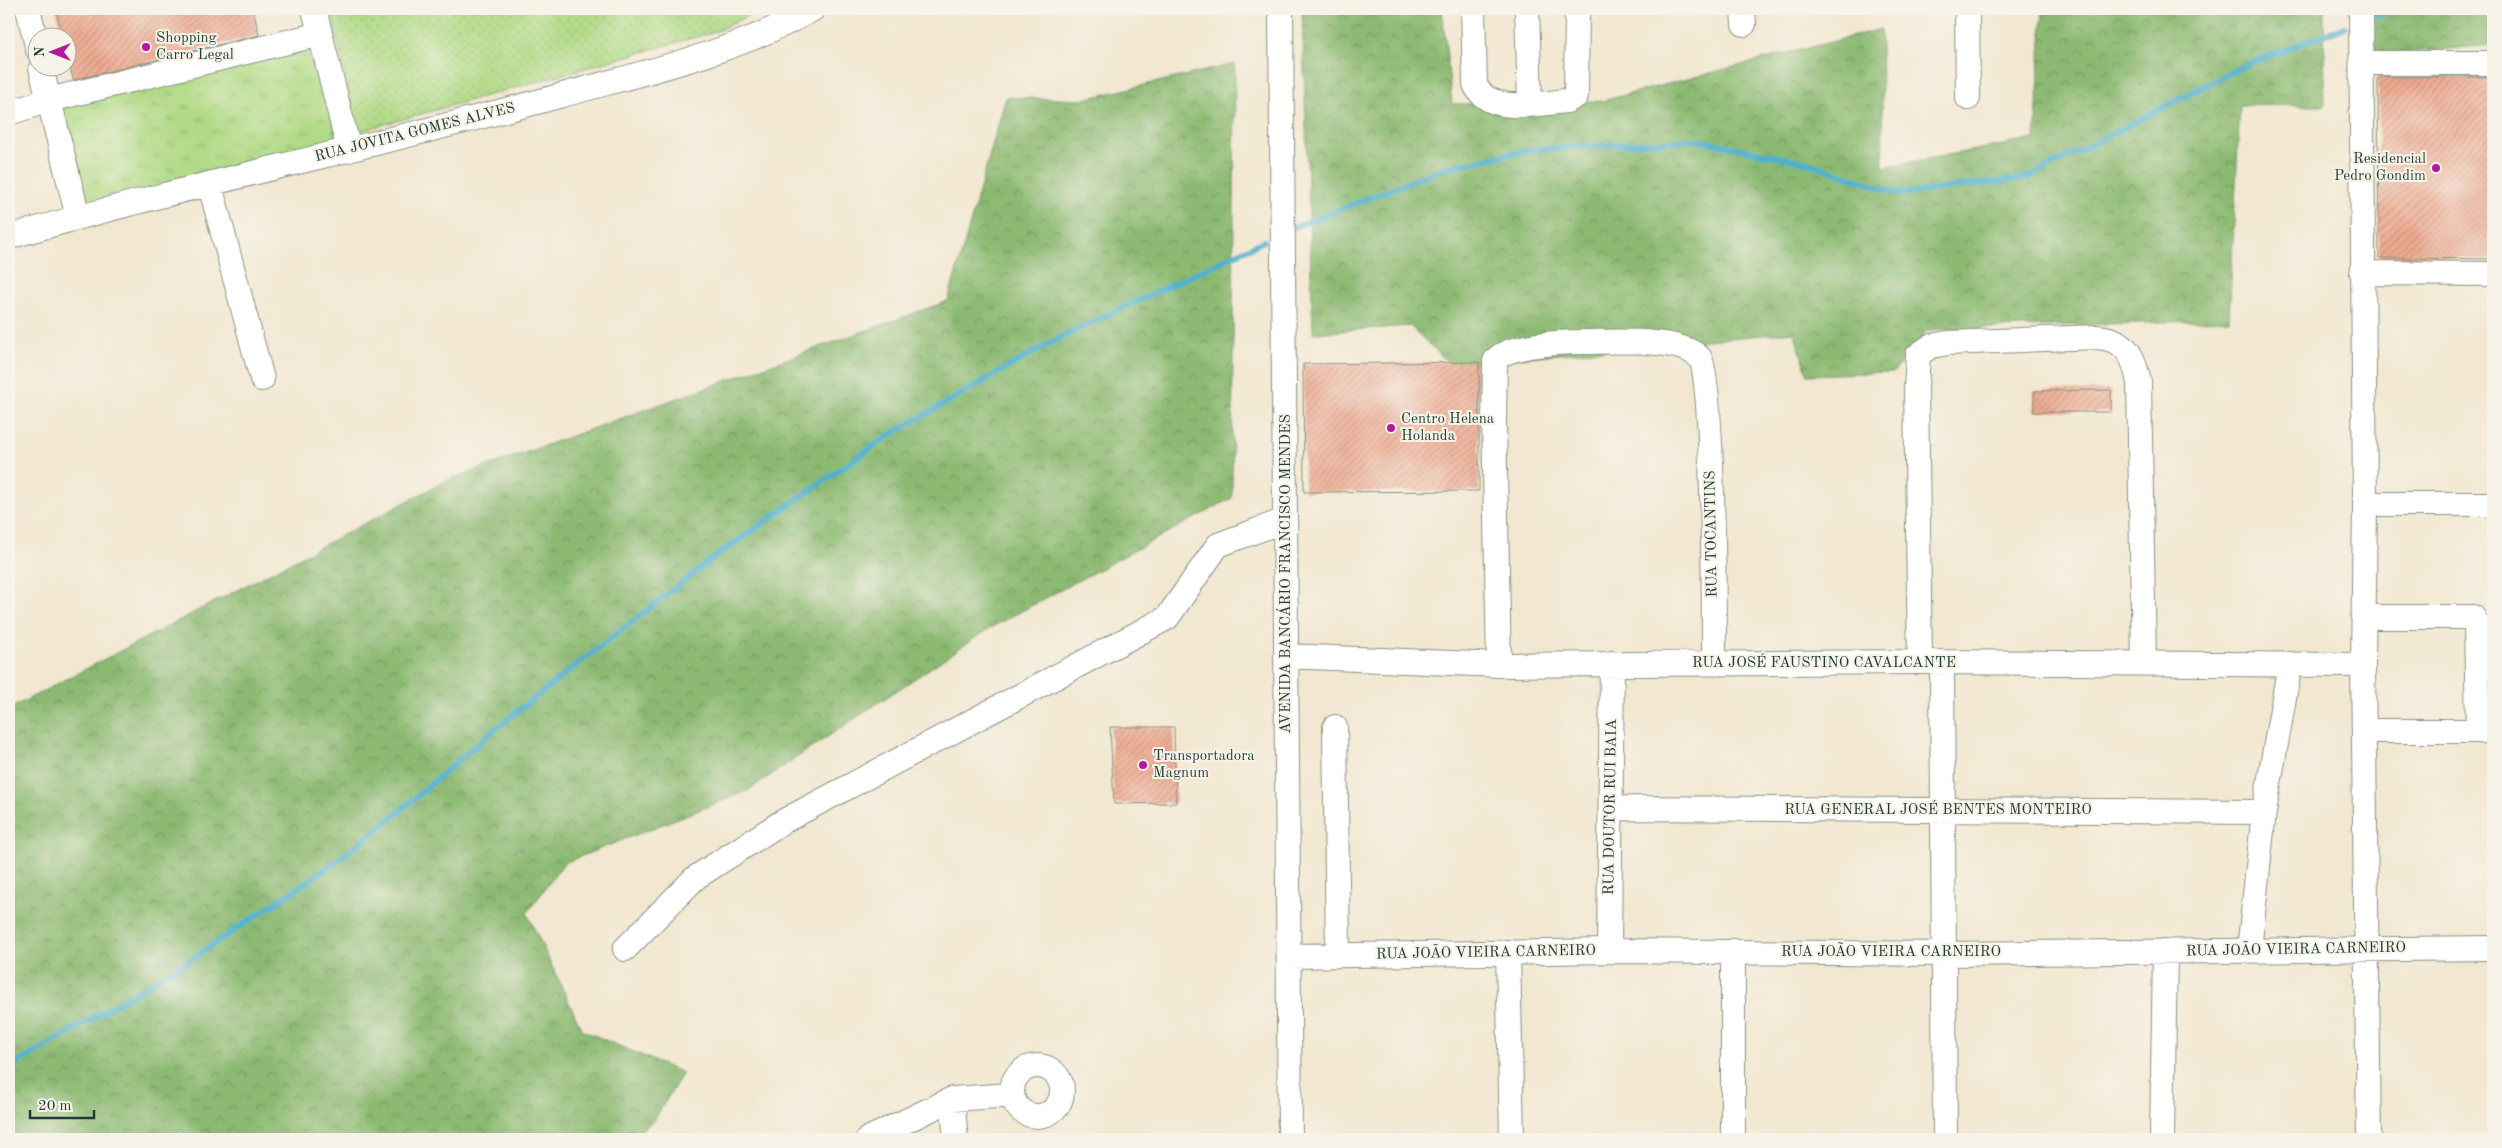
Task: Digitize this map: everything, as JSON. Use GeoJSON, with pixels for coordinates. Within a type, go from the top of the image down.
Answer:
{"type":"FeatureCollection","features":[{"type":"Feature","properties":{"kind":"street"},"geometry":{"type":"LineString","coordinates":[[28,9],[33,28]]}},
{"type":"Feature","properties":{"kind":"street"},"geometry":{"type":"LineString","coordinates":[[314,9],[349,150]]}},
{"type":"Feature","properties":{"kind":"street","name":"RUA JOVITA GOMES ALVES"},"geometry":{"type":"LineString","coordinates":[[9,237],[78,217],[481,118],[719,52],[814,9]]}},
{"type":"Feature","properties":{"kind":"street","name":"AVENIDA BANCÁRIO FRANCISCO MENDES"},"geometry":{"type":"LineString","coordinates":[[1281,9],[1290,1139]]}},
{"type":"Feature","properties":{"kind":"street"},"geometry":{"type":"LineString","coordinates":[[1473,9],[1475,84],[1478,94],[1487,100],[1506,105],[1568,101],[1576,96],[1577,9]]}},
{"type":"Feature","properties":{"kind":"street"},"geometry":{"type":"LineString","coordinates":[[1527,9],[1530,103]]}},
{"type":"Feature","properties":{"kind":"street"},"geometry":{"type":"LineString","coordinates":[[1967,9],[1968,98]]}},
{"type":"Feature","properties":{"kind":"street"},"geometry":{"type":"LineString","coordinates":[[2361,9],[2365,504],[2363,665],[2369,1139]]}},
{"type":"Feature","properties":{"kind":"street"},"geometry":{"type":"LineString","coordinates":[[9,113],[48,100],[320,34]]}},
{"type":"Feature","properties":{"kind":"street"},"geometry":{"type":"LineString","coordinates":[[2362,63],[2493,63]]}},
{"type":"Feature","properties":{"kind":"street"},"geometry":{"type":"LineString","coordinates":[[43,78],[78,217]]}},
{"type":"Feature","properties":{"kind":"street"},"geometry":{"type":"LineString","coordinates":[[210,184],[262,378]]}},
{"type":"Feature","properties":{"kind":"street"},"geometry":{"type":"LineString","coordinates":[[2362,273],[2493,274]]}},
{"type":"Feature","properties":{"kind":"street"},"geometry":{"type":"LineString","coordinates":[[1945,1139],[1944,809],[1931,662],[1916,389],[1918,355],[1931,346],[1948,343],[2073,338],[2112,338],[2127,350],[2136,364],[2141,413],[2140,487],[2144,663]]}},
{"type":"Feature","properties":{"kind":"street","name":"RUA TOCANTINS"},"geometry":{"type":"LineString","coordinates":[[1499,665],[1494,420],[1495,367],[1498,355],[1510,350],[1574,342],[1646,342],[1676,347],[1695,354],[1702,360],[1709,404],[1714,663]]}},
{"type":"Feature","properties":{"kind":"street"},"geometry":{"type":"LineString","coordinates":[[2365,504],[2493,504]]}},
{"type":"Feature","properties":{"kind":"street"},"geometry":{"type":"LineString","coordinates":[[624,949],[695,878],[782,822],[1167,618],[1218,545],[1285,520]]}},
{"type":"Feature","properties":{"kind":"street"},"geometry":{"type":"LineString","coordinates":[[2364,617],[2473,617],[2476,621],[2483,724],[2365,731]]}},
{"type":"Feature","properties":{"kind":"street","name":"RUA JOSÉ FAUSTINO CAVALCANTE"},"geometry":{"type":"LineString","coordinates":[[1286,656],[1499,665],[1931,662],[2363,665]]}},
{"type":"Feature","properties":{"kind":"street","name":"RUA DOUTOR RUI BAIA"},"geometry":{"type":"LineString","coordinates":[[1610,951],[1612,663]]}},
{"type":"Feature","properties":{"kind":"street"},"geometry":{"type":"LineString","coordinates":[[2249,950],[2264,812],[2290,664]]}},
{"type":"Feature","properties":{"kind":"street"},"geometry":{"type":"LineString","coordinates":[[1335,728],[1338,955]]}},
{"type":"Feature","properties":{"kind":"street","name":"RUA GENERAL JOSÉ BENTES MONTEIRO"},"geometry":{"type":"LineString","coordinates":[[1612,808],[2264,812]]}},
{"type":"Feature","properties":{"kind":"street","name":"RUA JOÃO VIEIRA CARNEIRO"},"geometry":{"type":"LineString","coordinates":[[1289,956],[1610,951],[1945,954],[2493,948]]}},
{"type":"Feature","properties":{"kind":"street"},"geometry":{"type":"LineString","coordinates":[[1732,1139],[1733,951]]}},
{"type":"Feature","properties":{"kind":"street"},"geometry":{"type":"LineString","coordinates":[[1508,952],[1512,1139]]}},
{"type":"Feature","properties":{"kind":"street"},"geometry":{"type":"LineString","coordinates":[[2162,1139],[2165,952]]}},
{"type":"Feature","properties":{"kind":"street"},"geometry":{"type":"LineString","coordinates":[[868,1139],[952,1099],[1012,1095]]}},
{"type":"Feature","properties":{"kind":"street"},"geometry":{"type":"LineString","coordinates":[[952,1099],[956,1139]]}},
{"type":"Feature","properties":{"kind":"green space"},"geometry":{"type":"Polygon","coordinates":[[[331,9],[761,9],[717,31],[357,132],[331,9]]]}},
{"type":"Feature","properties":{"kind":"green space"},"geometry":{"type":"Polygon","coordinates":[[[1302,9],[1442,9],[1452,104],[1602,101],[1881,29],[1883,167],[2035,139],[2043,9],[2324,9],[2325,106],[2240,105],[2229,320],[1927,330],[1894,372],[1808,375],[1794,332],[1450,364],[1410,326],[1313,333],[1302,9]]]}},
{"type":"Feature","properties":{"kind":"green space"},"geometry":{"type":"Polygon","coordinates":[[[2375,9],[2493,9],[2493,45],[2375,55],[2375,9]]]}},
{"type":"Feature","properties":{"kind":"green space"},"geometry":{"type":"Polygon","coordinates":[[[314,46],[338,144],[84,205],[59,108],[314,46]]]}},
{"type":"Feature","properties":{"kind":"green space"},"geometry":{"type":"Polygon","coordinates":[[[1235,64],[1232,498],[990,628],[747,791],[564,863],[527,913],[582,1030],[683,1073],[654,1120],[630,1139],[9,1139],[9,709],[446,481],[948,301],[1006,97],[1080,100],[1235,64]]]}},
{"type":"Feature","properties":{"kind":"building","name":"Shopping Carro Legal"},"geometry":{"type":"Polygon","coordinates":[[[56,9],[253,9],[259,35],[73,80],[73,78],[78,78],[78,28],[61,28],[56,9]]]}},
{"type":"Feature","properties":{"kind":"building","name":"Residencial Pedro Gondim"},"geometry":{"type":"Polygon","coordinates":[[[2378,77],[2493,77],[2493,259],[2379,258],[2378,77]]]}},
{"type":"Feature","properties":{"kind":"building","name":"Centro Helena Holanda"},"geometry":{"type":"Polygon","coordinates":[[[1479,362],[1479,491],[1304,492],[1303,364],[1479,362]]]}},
{"type":"Feature","properties":{"kind":"building"},"geometry":{"type":"Polygon","coordinates":[[[2111,390],[2111,412],[2034,412],[2034,391],[2111,390]]]}},
{"type":"Feature","properties":{"kind":"building","name":"Transportadora Magnum"},"geometry":{"type":"Polygon","coordinates":[[[1110,727],[1174,727],[1176,803],[1114,804],[1110,727]]]}},
{"type":"Feature","properties":{"kind":"waterway"},"geometry":{"type":"LineString","coordinates":[[2369,18],[2399,9]]}},
{"type":"Feature","properties":{"kind":"waterway"},"geometry":{"type":"LineString","coordinates":[[1293,228],[1445,168],[1528,150],[1697,140],[1809,163],[1899,194],[2027,178],[2241,67],[2345,27]]}},
{"type":"Feature","properties":{"kind":"waterway"},"geometry":{"type":"LineString","coordinates":[[9,1068],[187,962],[326,869],[394,816],[496,728],[716,556],[888,436],[1059,338],[1264,241]]}},
{"type":"Feature","properties":{"kind":"place","name":"Shopping Carro Legal"},"geometry":{"type":"Point","coordinates":[146,47]}},
{"type":"Feature","properties":{"kind":"place","name":"Residencial Pedro Gondim"},"geometry":{"type":"Point","coordinates":[2436,168]}},
{"type":"Feature","properties":{"kind":"place","name":"Centro Helena Holanda"},"geometry":{"type":"Point","coordinates":[1391,428]}},
{"type":"Feature","properties":{"kind":"place","name":"Transportadora Magnum"},"geometry":{"type":"Point","coordinates":[1143,765]}}]}
